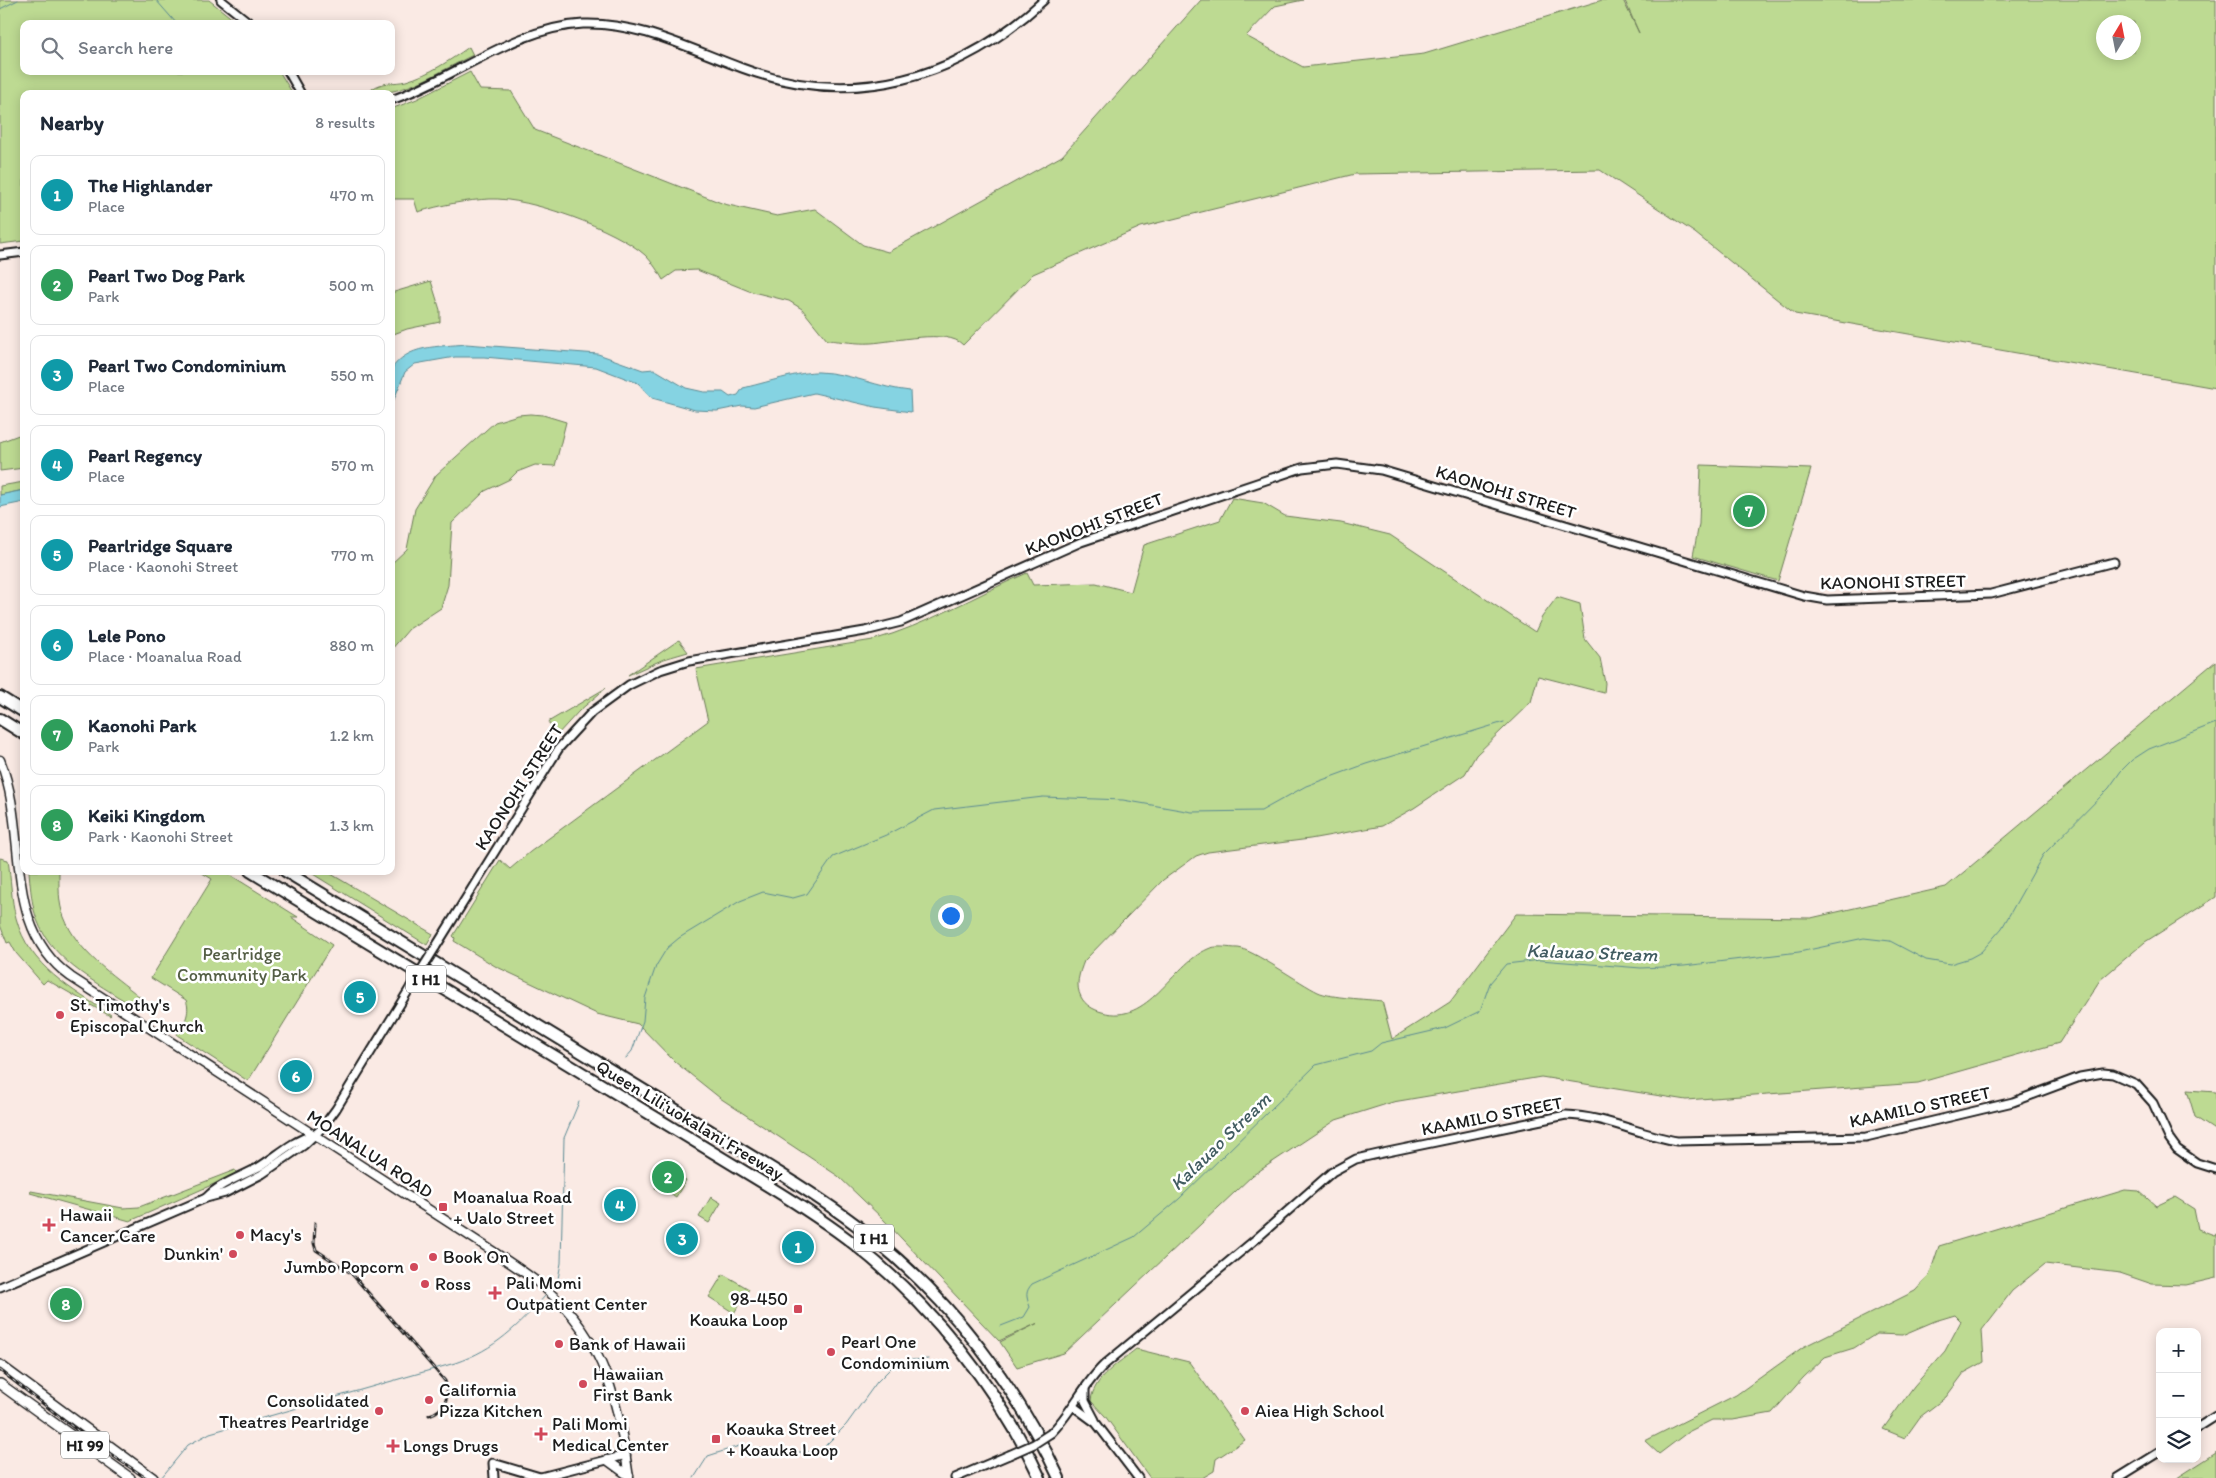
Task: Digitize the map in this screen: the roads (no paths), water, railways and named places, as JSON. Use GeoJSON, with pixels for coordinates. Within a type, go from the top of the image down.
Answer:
{"type":"FeatureCollection","features":[{"type":"Feature","properties":{"kind":"highway"},"geometry":{"type":"LineString","coordinates":[[0,698],[20,710]]}},
{"type":"Feature","properties":{"kind":"highway"},"geometry":{"type":"LineString","coordinates":[[0,719],[20,732]]}},
{"type":"Feature","properties":{"kind":"highway","name":"Queen Liliʻuokalani Freeway"},"geometry":{"type":"LineString","coordinates":[[257,875],[773,1189],[810,1212],[854,1245],[900,1284],[951,1340],[998,1403],[1040,1478]]}},
{"type":"Feature","properties":{"kind":"highway","name":"Queen Liliʻuokalani Freeway"},"geometry":{"type":"LineString","coordinates":[[292,875],[781,1174],[837,1211],[876,1240],[923,1284],[960,1324],[993,1365],[1038,1436],[1059,1478]]}},
{"type":"Feature","properties":{"kind":"main road","name":"MOANALUA ROAD"},"geometry":{"type":"LineString","coordinates":[[0,760],[9,791],[20,868]]}},
{"type":"Feature","properties":{"kind":"main road","name":"MOANALUA ROAD"},"geometry":{"type":"LineString","coordinates":[[21,875],[26,916],[33,934],[47,956],[71,977],[540,1284],[555,1298],[582,1330],[604,1369],[618,1410],[629,1477]]}},
{"type":"Feature","properties":{"kind":"main road","name":"HI 99"},"geometry":{"type":"LineString","coordinates":[[0,1365],[153,1478]]}},
{"type":"Feature","properties":{"kind":"main road","name":"HI 99"},"geometry":{"type":"LineString","coordinates":[[0,1384],[130,1478]]}},
{"type":"Feature","properties":{"kind":"main road"},"geometry":{"type":"LineString","coordinates":[[607,1460],[629,1477]]}},
{"type":"Feature","properties":{"kind":"street"},"geometry":{"type":"LineString","coordinates":[[221,0],[246,20]]}},
{"type":"Feature","properties":{"kind":"street"},"geometry":{"type":"LineString","coordinates":[[395,98],[426,86],[524,37],[553,28],[582,24],[610,25],[643,31],[748,70],[785,81],[838,86],[884,83],[923,74],[970,55],[1014,27],[1044,0]]}},
{"type":"Feature","properties":{"kind":"street"},"geometry":{"type":"LineString","coordinates":[[290,75],[299,90]]}},
{"type":"Feature","properties":{"kind":"street"},"geometry":{"type":"LineString","coordinates":[[0,255],[20,252]]}},
{"type":"Feature","properties":{"kind":"street","name":"KAONOHI STREET"},"geometry":{"type":"LineString","coordinates":[[0,1287],[206,1198],[225,1193],[262,1174],[304,1145],[312,1135],[322,1128],[336,1108],[559,748],[592,712],[629,685],[660,670],[689,661],[865,631],[901,622],[1081,542],[1302,468],[1337,464],[1381,470],[1804,596],[1828,600],[1991,594],[2114,562]]}},
{"type":"Feature","properties":{"kind":"street","name":"KAAMILO STREET"},"geometry":{"type":"LineString","coordinates":[[956,1478],[1034,1444],[1051,1433],[1073,1406],[1085,1386],[1104,1365],[1256,1239],[1332,1172],[1343,1165],[1378,1154],[1566,1116],[1590,1117],[1660,1138],[1677,1141],[1846,1139],[1884,1133],[2014,1102],[2080,1077],[2103,1073],[2125,1078],[2140,1088],[2152,1103],[2168,1138],[2177,1149],[2197,1163],[2216,1169]]}},
{"type":"Feature","properties":{"kind":"street"},"geometry":{"type":"LineString","coordinates":[[1085,1386],[1085,1401],[1096,1423],[1138,1478]]}},
{"type":"Feature","properties":{"kind":"street"},"geometry":{"type":"LineString","coordinates":[[1073,1406],[1096,1423]]}},
{"type":"Feature","properties":{"kind":"street"},"geometry":{"type":"LineString","coordinates":[[2201,1425],[2216,1416]]}},
{"type":"Feature","properties":{"kind":"street"},"geometry":{"type":"LineString","coordinates":[[2118,1478],[2156,1454]]}},
{"type":"Feature","properties":{"kind":"street"},"geometry":{"type":"LineString","coordinates":[[494,1478],[493,1463],[539,1478],[626,1456]]}},
{"type":"Feature","properties":{"kind":"water"},"geometry":{"type":"Polygon","coordinates":[[[466,344],[598,354],[643,370],[654,369],[686,388],[704,392],[723,392],[730,397],[738,395],[743,388],[781,378],[812,372],[831,373],[910,391],[911,412],[875,407],[814,393],[754,407],[742,406],[717,411],[695,410],[652,398],[638,383],[596,367],[484,357],[455,357],[415,364],[405,372],[395,397],[395,365],[406,355],[424,348],[466,344]]]}},
{"type":"Feature","properties":{"kind":"water"},"geometry":{"type":"Polygon","coordinates":[[[20,491],[20,503],[0,507],[0,495],[20,491]]]}},
{"type":"Feature","properties":{"kind":"waterway"},"geometry":{"type":"LineString","coordinates":[[0,9],[18,0]]}},
{"type":"Feature","properties":{"kind":"waterway"},"geometry":{"type":"LineString","coordinates":[[156,0],[174,20]]}},
{"type":"Feature","properties":{"kind":"waterway"},"geometry":{"type":"LineString","coordinates":[[626,1058],[632,1051],[643,1021],[645,998],[656,966],[667,948],[679,938],[740,901],[763,892],[793,898],[807,894],[833,857],[886,835],[934,810],[1043,797],[1123,800],[1192,812],[1261,811],[1306,786],[1366,764],[1504,722]]}},
{"type":"Feature","properties":{"kind":"waterway","name":"Kalauao Stream"},"geometry":{"type":"LineString","coordinates":[[1001,1326],[1024,1317],[1030,1307],[1027,1294],[1032,1284],[1134,1237],[1179,1199],[1316,1065],[1371,1051],[1381,1043],[1445,1028],[1480,1011],[1490,983],[1506,964],[1540,960],[1641,968],[1684,966],[1799,952],[1864,938],[1890,941],[1926,960],[1950,964],[1970,958],[1981,952],[2002,928],[2043,855],[2109,788],[2121,771],[2132,760],[2149,749],[2216,723]]}},
{"type":"Feature","properties":{"kind":"waterway"},"geometry":{"type":"LineString","coordinates":[[551,1290],[557,1284],[561,1263],[564,1138],[579,1102]]}},
{"type":"Feature","properties":{"kind":"waterway"},"geometry":{"type":"LineString","coordinates":[[161,1478],[188,1445],[210,1433],[455,1363],[483,1351],[516,1326],[546,1295]]}},
{"type":"Feature","properties":{"kind":"waterway","name":"Kalauao Stream"},"geometry":{"type":"LineString","coordinates":[[694,1478],[708,1456],[739,1446],[786,1452],[812,1452],[823,1448],[846,1425],[877,1382],[892,1367],[911,1360],[929,1359]]}},
{"type":"Feature","properties":{"kind":"railway"},"geometry":{"type":"LineString","coordinates":[[315,1223],[314,1243],[316,1250],[351,1273],[445,1381],[447,1387],[445,1402],[439,1410],[429,1415]]}},
{"type":"Feature","properties":{"kind":"railway"},"geometry":{"type":"LineString","coordinates":[[0,1370],[91,1441],[146,1478]]}},
{"type":"Feature","properties":{"kind":"place","name":"Kaonohi Park"},"geometry":{"type":"Point","coordinates":[1749,511]}},
{"type":"Feature","properties":{"kind":"place","name":"Pearlridge Square"},"geometry":{"type":"Point","coordinates":[360,997]}},
{"type":"Feature","properties":{"kind":"place","name":"St. Timothy's Episcopal Church"},"geometry":{"type":"Point","coordinates":[60,1015]}},
{"type":"Feature","properties":{"kind":"place","name":"Lele Pono"},"geometry":{"type":"Point","coordinates":[296,1076]}},
{"type":"Feature","properties":{"kind":"place","name":"Pearl Two Dog Park"},"geometry":{"type":"Point","coordinates":[668,1177]}},
{"type":"Feature","properties":{"kind":"place","name":"Pearl Regency"},"geometry":{"type":"Point","coordinates":[620,1205]}},
{"type":"Feature","properties":{"kind":"place","name":"Moanalua Road + Ualo Street"},"geometry":{"type":"Point","coordinates":[443,1207]}},
{"type":"Feature","properties":{"kind":"place","name":"Hawaii Cancer Care"},"geometry":{"type":"Point","coordinates":[49,1225]}},
{"type":"Feature","properties":{"kind":"place","name":"Macy's"},"geometry":{"type":"Point","coordinates":[240,1235]}},
{"type":"Feature","properties":{"kind":"place","name":"Pearl Two Condominium"},"geometry":{"type":"Point","coordinates":[682,1239]}},
{"type":"Feature","properties":{"kind":"place","name":"The Highlander"},"geometry":{"type":"Point","coordinates":[798,1247]}},
{"type":"Feature","properties":{"kind":"place","name":"Dunkin'"},"geometry":{"type":"Point","coordinates":[233,1254]}},
{"type":"Feature","properties":{"kind":"place","name":"Book On"},"geometry":{"type":"Point","coordinates":[433,1257]}},
{"type":"Feature","properties":{"kind":"place","name":"Jumbo Popcorn"},"geometry":{"type":"Point","coordinates":[414,1267]}},
{"type":"Feature","properties":{"kind":"place","name":"Ross"},"geometry":{"type":"Point","coordinates":[425,1284]}},
{"type":"Feature","properties":{"kind":"place","name":"Pali Momi Outpatient Center"},"geometry":{"type":"Point","coordinates":[495,1293]}},
{"type":"Feature","properties":{"kind":"place","name":"Keiki Kingdom"},"geometry":{"type":"Point","coordinates":[66,1304]}},
{"type":"Feature","properties":{"kind":"place","name":"98-450 Koauka Loop"},"geometry":{"type":"Point","coordinates":[798,1309]}},
{"type":"Feature","properties":{"kind":"place","name":"Bank of Hawaii"},"geometry":{"type":"Point","coordinates":[559,1344]}},
{"type":"Feature","properties":{"kind":"place","name":"Pearl One Condominium"},"geometry":{"type":"Point","coordinates":[831,1352]}},
{"type":"Feature","properties":{"kind":"place","name":"Hawaiian First Bank"},"geometry":{"type":"Point","coordinates":[583,1384]}},
{"type":"Feature","properties":{"kind":"place","name":"California Pizza Kitchen"},"geometry":{"type":"Point","coordinates":[429,1400]}},
{"type":"Feature","properties":{"kind":"place","name":"Consolidated Theatres Pearlridge"},"geometry":{"type":"Point","coordinates":[379,1411]}},
{"type":"Feature","properties":{"kind":"place","name":"Aiea High School"},"geometry":{"type":"Point","coordinates":[1245,1411]}},
{"type":"Feature","properties":{"kind":"place","name":"Pali Momi Medical Center"},"geometry":{"type":"Point","coordinates":[541,1434]}},
{"type":"Feature","properties":{"kind":"place","name":"Koauka Street + Koauka Loop"},"geometry":{"type":"Point","coordinates":[716,1439]}},
{"type":"Feature","properties":{"kind":"place","name":"Longs Drugs"},"geometry":{"type":"Point","coordinates":[393,1446]}},
{"type":"Feature","properties":{"kind":"park label","name":"Pearlridge Community Park"},"geometry":{"type":"Point","coordinates":[242,964]}}]}
